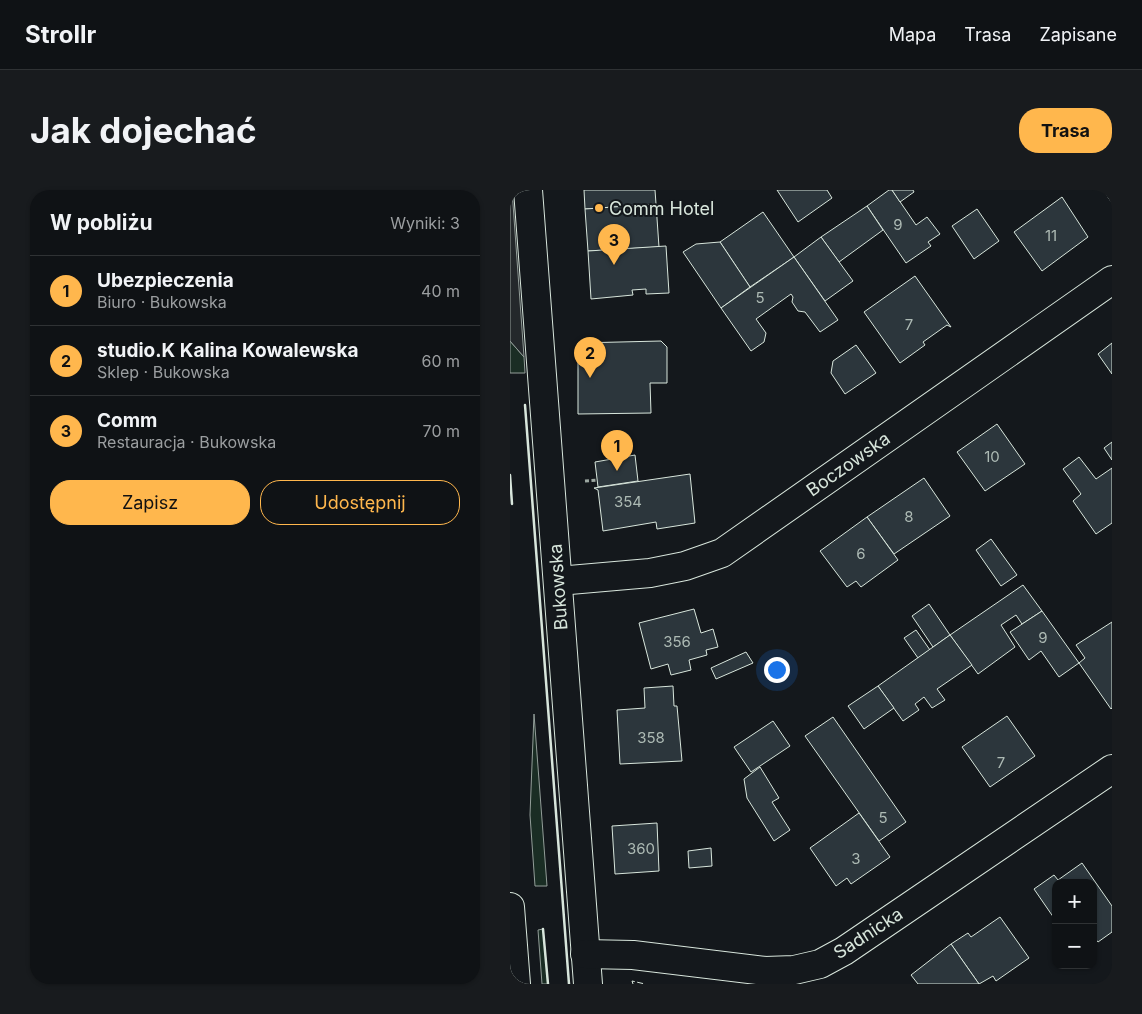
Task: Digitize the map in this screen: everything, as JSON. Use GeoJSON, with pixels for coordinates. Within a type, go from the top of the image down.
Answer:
{"type":"FeatureCollection","features":[{"type":"Feature","properties":{"kind":"street","name":"Bukowska"},"geometry":{"type":"LineString","coordinates":[[528,190],[588,984]]}},
{"type":"Feature","properties":{"kind":"street","name":"Boczowska"},"geometry":{"type":"LineString","coordinates":[[558,581],[650,572],[685,566],[722,553],[1112,280]]}},
{"type":"Feature","properties":{"kind":"street","name":"Sadnicka"},"geometry":{"type":"LineString","coordinates":[[585,954],[633,955],[765,972],[794,970],[820,964],[844,951],[1112,769]]}},
{"type":"Feature","properties":{"kind":"street"},"geometry":{"type":"LineString","coordinates":[[510,908],[516,984]]}},
{"type":"Feature","properties":{"kind":"green space"},"geometry":{"type":"Polygon","coordinates":[[[510,341],[524,357],[525,373],[510,373],[510,341]]]}},
{"type":"Feature","properties":{"kind":"green space"},"geometry":{"type":"Polygon","coordinates":[[[534,714],[547,886],[535,886],[530,815],[534,714]]]}},
{"type":"Feature","properties":{"kind":"green space"},"geometry":{"type":"Polygon","coordinates":[[[543,929],[548,984],[542,984],[538,930],[543,929]]]}},
{"type":"Feature","properties":{"kind":"shaded area"},"geometry":{"type":"Polygon","coordinates":[[[510,190],[512,190],[524,357],[510,341],[510,190]]]}},
{"type":"Feature","properties":{"kind":"building"},"geometry":{"type":"Polygon","coordinates":[[[584,190],[655,190],[656,204],[585,209],[584,190]]]}},
{"type":"Feature","properties":{"kind":"building"},"geometry":{"type":"Polygon","coordinates":[[[777,190],[827,190],[832,198],[798,222],[777,190]]]}},
{"type":"Feature","properties":{"kind":"building"},"geometry":{"type":"Polygon","coordinates":[[[889,190],[892,190],[916,225],[927,217],[940,234],[928,242],[931,246],[906,263],[867,206],[889,190]]]}},
{"type":"Feature","properties":{"kind":"building"},"geometry":{"type":"Polygon","coordinates":[[[892,190],[913,190],[914,192],[900,202],[892,190]]]}},
{"type":"Feature","properties":{"kind":"building"},"geometry":{"type":"Polygon","coordinates":[[[1103,190],[1112,190],[1112,203],[1103,190]]]}},
{"type":"Feature","properties":{"kind":"building"},"geometry":{"type":"Polygon","coordinates":[[[1062,197],[1088,237],[1042,271],[1014,232],[1062,197]]]}},
{"type":"Feature","properties":{"kind":"building"},"geometry":{"type":"Polygon","coordinates":[[[656,204],[659,247],[588,251],[585,209],[656,204]]]}},
{"type":"Feature","properties":{"kind":"building"},"geometry":{"type":"Polygon","coordinates":[[[867,206],[883,230],[839,262],[821,237],[867,206]]]}},
{"type":"Feature","properties":{"kind":"building"},"geometry":{"type":"Polygon","coordinates":[[[977,209],[999,241],[974,259],[952,226],[977,209]]]}},
{"type":"Feature","properties":{"kind":"building"},"geometry":{"type":"Polygon","coordinates":[[[763,212],[794,257],[750,287],[720,242],[763,212]]]}},
{"type":"Feature","properties":{"kind":"building"},"geometry":{"type":"Polygon","coordinates":[[[821,237],[853,281],[825,301],[794,257],[821,237]]]}},
{"type":"Feature","properties":{"kind":"building"},"geometry":{"type":"Polygon","coordinates":[[[720,242],[750,287],[721,308],[683,252],[696,244],[720,242]]]}},
{"type":"Feature","properties":{"kind":"building"},"geometry":{"type":"Polygon","coordinates":[[[666,246],[669,293],[646,294],[646,289],[632,290],[633,295],[591,299],[588,251],[666,246]]]}},
{"type":"Feature","properties":{"kind":"building"},"geometry":{"type":"Polygon","coordinates":[[[794,257],[838,320],[820,332],[805,312],[798,311],[792,302],[793,297],[791,294],[756,319],[766,333],[764,342],[751,351],[721,308],[794,257]]]}},
{"type":"Feature","properties":{"kind":"building"},"geometry":{"type":"Polygon","coordinates":[[[915,276],[951,327],[947,325],[923,342],[925,345],[900,363],[864,312],[915,276]]]}},
{"type":"Feature","properties":{"kind":"building"},"geometry":{"type":"Polygon","coordinates":[[[661,341],[667,347],[667,383],[650,383],[651,413],[578,414],[578,343],[661,341]]]}},
{"type":"Feature","properties":{"kind":"building"},"geometry":{"type":"Polygon","coordinates":[[[1112,343],[1112,374],[1098,354],[1112,343]]]}},
{"type":"Feature","properties":{"kind":"building"},"geometry":{"type":"Polygon","coordinates":[[[856,345],[876,373],[845,394],[831,373],[833,361],[856,345]]]}},
{"type":"Feature","properties":{"kind":"building"},"geometry":{"type":"Polygon","coordinates":[[[997,424],[1025,464],[985,491],[957,452],[997,424]]]}},
{"type":"Feature","properties":{"kind":"building"},"geometry":{"type":"Polygon","coordinates":[[[1112,442],[1112,460],[1104,448],[1112,442]]]}},
{"type":"Feature","properties":{"kind":"building"},"geometry":{"type":"Polygon","coordinates":[[[635,455],[638,481],[598,487],[595,462],[635,455]]]}},
{"type":"Feature","properties":{"kind":"building"},"geometry":{"type":"Polygon","coordinates":[[[1079,457],[1096,479],[1112,468],[1112,523],[1096,534],[1073,501],[1081,494],[1063,469],[1079,457]]]}},
{"type":"Feature","properties":{"kind":"building"},"geometry":{"type":"Polygon","coordinates":[[[690,474],[695,523],[657,529],[656,522],[603,531],[598,490],[594,488],[690,474]]]}},
{"type":"Feature","properties":{"kind":"building"},"geometry":{"type":"Polygon","coordinates":[[[924,478],[950,516],[894,554],[867,517],[924,478]]]}},
{"type":"Feature","properties":{"kind":"building"},"geometry":{"type":"Polygon","coordinates":[[[867,517],[898,560],[861,587],[856,581],[847,587],[820,551],[867,517]]]}},
{"type":"Feature","properties":{"kind":"building"},"geometry":{"type":"Polygon","coordinates":[[[991,539],[1017,575],[1001,586],[976,550],[991,539]]]}},
{"type":"Feature","properties":{"kind":"building"},"geometry":{"type":"Polygon","coordinates":[[[1023,585],[1042,611],[1022,624],[1016,615],[1001,625],[1015,647],[978,674],[950,635],[1023,585]]]}},
{"type":"Feature","properties":{"kind":"building"},"geometry":{"type":"Polygon","coordinates":[[[929,604],[950,635],[933,647],[912,616],[929,604]]]}},
{"type":"Feature","properties":{"kind":"building"},"geometry":{"type":"Polygon","coordinates":[[[694,609],[701,633],[713,629],[718,647],[706,650],[707,655],[689,660],[691,670],[671,675],[668,664],[651,669],[639,623],[694,609]]]}},
{"type":"Feature","properties":{"kind":"building"},"geometry":{"type":"Polygon","coordinates":[[[1042,611],[1079,663],[1059,677],[1041,651],[1029,660],[1010,632],[1042,611]]]}},
{"type":"Feature","properties":{"kind":"building"},"geometry":{"type":"Polygon","coordinates":[[[1112,622],[1111,709],[1079,663],[1085,658],[1076,645],[1112,622]]]}},
{"type":"Feature","properties":{"kind":"building"},"geometry":{"type":"Polygon","coordinates":[[[916,630],[930,650],[918,658],[904,638],[916,630]]]}},
{"type":"Feature","properties":{"kind":"building"},"geometry":{"type":"Polygon","coordinates":[[[950,635],[972,665],[937,689],[945,700],[932,708],[924,697],[915,704],[919,710],[903,721],[878,686],[950,635]]]}},
{"type":"Feature","properties":{"kind":"building"},"geometry":{"type":"Polygon","coordinates":[[[746,652],[753,663],[716,679],[711,668],[746,652]]]}},
{"type":"Feature","properties":{"kind":"building"},"geometry":{"type":"Polygon","coordinates":[[[673,686],[674,706],[677,706],[682,761],[620,764],[617,710],[645,708],[644,688],[673,686]]]}},
{"type":"Feature","properties":{"kind":"building"},"geometry":{"type":"Polygon","coordinates":[[[878,686],[894,708],[864,729],[848,706],[878,686]]]}},
{"type":"Feature","properties":{"kind":"building"},"geometry":{"type":"Polygon","coordinates":[[[1007,716],[1035,756],[990,787],[962,747],[1007,716]]]}},
{"type":"Feature","properties":{"kind":"building"},"geometry":{"type":"Polygon","coordinates":[[[833,717],[906,822],[879,841],[805,736],[833,717]]]}},
{"type":"Feature","properties":{"kind":"building"},"geometry":{"type":"Polygon","coordinates":[[[773,721],[790,746],[751,772],[734,747],[773,721]]]}},
{"type":"Feature","properties":{"kind":"building"},"geometry":{"type":"Polygon","coordinates":[[[760,767],[779,798],[772,802],[790,830],[774,841],[747,798],[744,779],[760,767]]]}},
{"type":"Feature","properties":{"kind":"building"},"geometry":{"type":"Polygon","coordinates":[[[859,813],[890,857],[851,884],[847,878],[836,886],[810,848],[859,813]]]}},
{"type":"Feature","properties":{"kind":"building"},"geometry":{"type":"Polygon","coordinates":[[[657,823],[659,871],[615,874],[612,826],[657,823]]]}},
{"type":"Feature","properties":{"kind":"building"},"geometry":{"type":"Polygon","coordinates":[[[711,848],[712,866],[689,868],[688,851],[711,848]]]}},
{"type":"Feature","properties":{"kind":"building"},"geometry":{"type":"Polygon","coordinates":[[[1082,863],[1093,879],[1059,879],[1082,863]]]}},
{"type":"Feature","properties":{"kind":"building"},"geometry":{"type":"Polygon","coordinates":[[[1054,875],[1057,879],[1052,879],[1052,915],[1034,889],[1054,875]]]}},
{"type":"Feature","properties":{"kind":"building"},"geometry":{"type":"Polygon","coordinates":[[[1097,884],[1112,906],[1112,932],[1098,942],[1097,884]]]}},
{"type":"Feature","properties":{"kind":"building"},"geometry":{"type":"Polygon","coordinates":[[[1000,917],[1029,958],[996,981],[993,976],[979,984],[951,944],[968,933],[971,937],[1000,917]]]}},
{"type":"Feature","properties":{"kind":"building"},"geometry":{"type":"Polygon","coordinates":[[[951,944],[979,984],[918,984],[911,975],[951,944]]]}},
{"type":"Feature","properties":{"kind":"fence"},"geometry":{"type":"LineString","coordinates":[[633,984],[632,981],[645,984]]}},
{"type":"Feature","properties":{"kind":"wall"},"geometry":{"type":"LineString","coordinates":[[525,405],[569,984]]}},
{"type":"Feature","properties":{"kind":"wall"},"geometry":{"type":"LineString","coordinates":[[510,475],[512,504]]}},
{"type":"Feature","properties":{"kind":"wall"},"geometry":{"type":"LineString","coordinates":[[543,929],[548,984]]}},
{"type":"Feature","properties":{"kind":"place","name":"Comm Hotel"},"geometry":{"type":"Point","coordinates":[599,208]}},
{"type":"Feature","properties":{"kind":"place","name":"Comm"},"geometry":{"type":"Point","coordinates":[614,265]}},
{"type":"Feature","properties":{"kind":"place","name":"studio.K Kalina Kowalewska"},"geometry":{"type":"Point","coordinates":[590,378]}},
{"type":"Feature","properties":{"kind":"place","name":"Ubezpieczenia"},"geometry":{"type":"Point","coordinates":[617,471]}}]}
